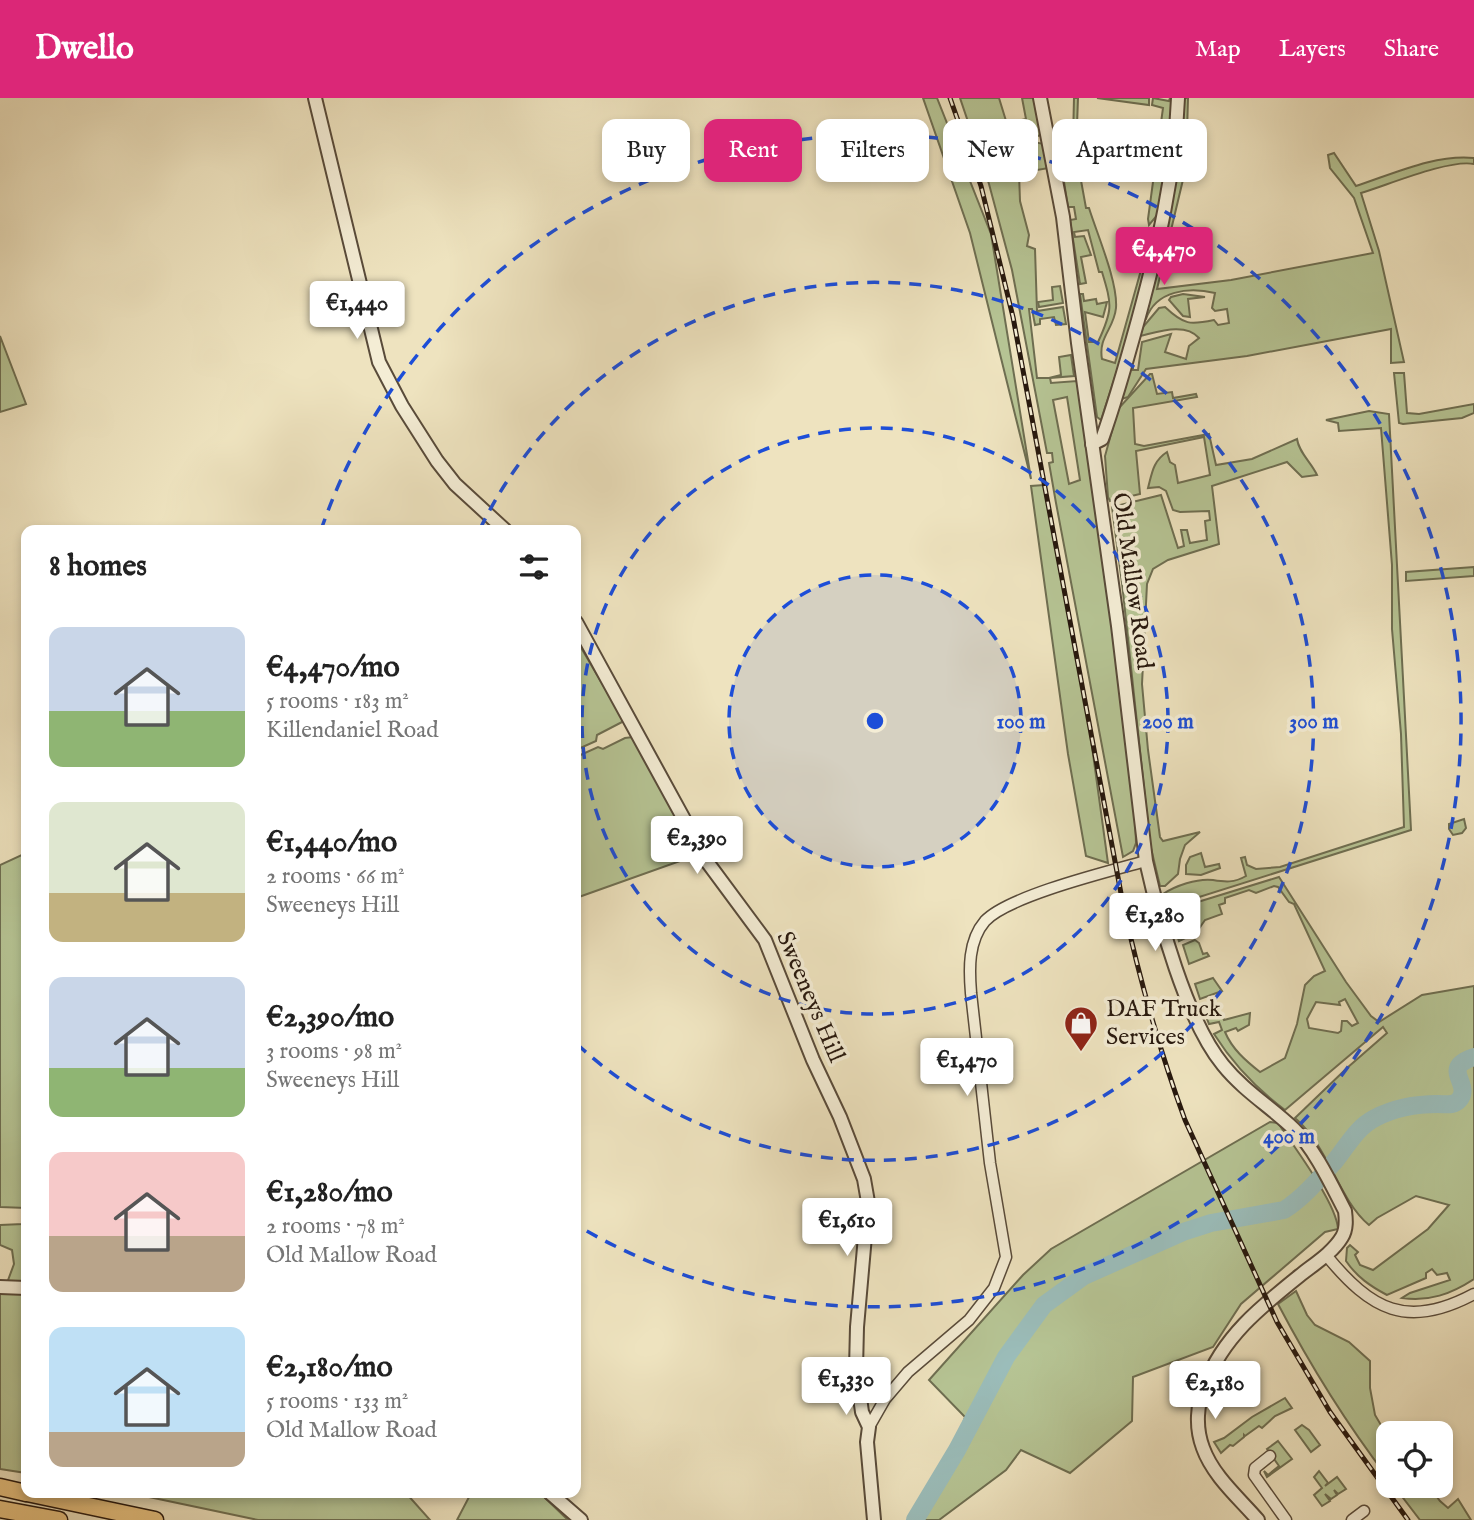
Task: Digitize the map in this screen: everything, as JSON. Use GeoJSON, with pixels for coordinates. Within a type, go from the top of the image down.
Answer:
{"type":"FeatureCollection","features":[{"type":"Feature","properties":{"kind":"highway"},"geometry":{"type":"LineString","coordinates":[[0,1488],[21,1492]]}},
{"type":"Feature","properties":{"kind":"highway"},"geometry":{"type":"LineString","coordinates":[[51,1498],[155,1520]]}},
{"type":"Feature","properties":{"kind":"highway"},"geometry":{"type":"LineString","coordinates":[[0,1509],[59,1520]]}},
{"type":"Feature","properties":{"kind":"street"},"geometry":{"type":"LineString","coordinates":[[315,98],[379,362],[402,406],[437,461],[455,484],[500,525]]}},
{"type":"Feature","properties":{"kind":"street","name":"Old Mallow Road"},"geometry":{"type":"LineString","coordinates":[[1040,98],[1063,217],[1118,626],[1146,861],[1156,902],[1180,976],[1207,1041],[1238,1082],[1303,1139],[1345,1211],[1344,1236],[1326,1255],[1251,1317],[1231,1338],[1216,1357],[1202,1393],[1198,1423],[1204,1452],[1220,1477],[1258,1520]]}},
{"type":"Feature","properties":{"kind":"street"},"geometry":{"type":"LineString","coordinates":[[1092,444],[1102,439],[1116,402],[1152,268],[1172,171],[1178,98]]}},
{"type":"Feature","properties":{"kind":"street","name":"Sweeneys Hill"},"geometry":{"type":"LineString","coordinates":[[581,631],[708,863],[765,940],[808,1048],[840,1117],[863,1179],[868,1202],[856,1369],[862,1412],[869,1427],[867,1442],[874,1520]]}},
{"type":"Feature","properties":{"kind":"street"},"geometry":{"type":"LineString","coordinates":[[869,1427],[885,1399],[908,1373],[970,1321],[994,1288],[1006,1257],[990,1163],[971,993],[969,968],[973,943],[985,922],[1003,908],[1077,881],[1146,861]]}},
{"type":"Feature","properties":{"kind":"street"},"geometry":{"type":"LineString","coordinates":[[1326,1255],[1364,1296],[1398,1310],[1433,1311],[1451,1306],[1474,1294]]}},
{"type":"Feature","properties":{"kind":"street"},"geometry":{"type":"LineString","coordinates":[[0,1287],[21,1288]]}},
{"type":"Feature","properties":{"kind":"street"},"geometry":{"type":"LineString","coordinates":[[1270,1456],[1255,1468],[1254,1475],[1286,1520]]}},
{"type":"Feature","properties":{"kind":"street"},"geometry":{"type":"LineString","coordinates":[[556,1498],[581,1520]]}},
{"type":"Feature","properties":{"kind":"street"},"geometry":{"type":"LineString","coordinates":[[1352,1520],[1364,1511]]}},
{"type":"Feature","properties":{"kind":"green space"},"geometry":{"type":"Polygon","coordinates":[[[923,98],[937,98],[945,119],[943,119],[943,155],[923,98]]]}},
{"type":"Feature","properties":{"kind":"green space"},"geometry":{"type":"Polygon","coordinates":[[[960,98],[999,98],[1005,119],[967,119],[960,98]]]}},
{"type":"Feature","properties":{"kind":"green space"},"geometry":{"type":"Polygon","coordinates":[[[1022,98],[1034,98],[1038,119],[1026,119],[1022,98]]]}},
{"type":"Feature","properties":{"kind":"green space"},"geometry":{"type":"Polygon","coordinates":[[[1074,98],[1078,98],[1077,119],[1074,119],[1074,98]]]}},
{"type":"Feature","properties":{"kind":"green space"},"geometry":{"type":"Polygon","coordinates":[[[1097,98],[1149,98],[1149,105],[1097,98]]]}},
{"type":"Feature","properties":{"kind":"green space"},"geometry":{"type":"Polygon","coordinates":[[[1153,98],[1169,101],[1174,98],[1173,119],[1162,119],[1163,108],[1152,105],[1153,98]]]}},
{"type":"Feature","properties":{"kind":"green space"},"geometry":{"type":"Polygon","coordinates":[[[1183,98],[1188,98],[1187,119],[1181,119],[1183,98]]]}},
{"type":"Feature","properties":{"kind":"green space"},"geometry":{"type":"Polygon","coordinates":[[[1038,143],[1044,144],[1049,168],[1038,170],[1038,143]]]}},
{"type":"Feature","properties":{"kind":"green space"},"geometry":{"type":"Polygon","coordinates":[[[1334,153],[1356,186],[1429,162],[1474,158],[1474,164],[1463,163],[1434,169],[1361,193],[1379,251],[1404,362],[1391,363],[1391,329],[1247,356],[1146,369],[1128,397],[1122,399],[1130,369],[1133,367],[1133,370],[1138,370],[1142,342],[1171,334],[1165,352],[1186,359],[1189,346],[1199,338],[1179,329],[1140,336],[1143,327],[1159,308],[1165,307],[1188,322],[1214,320],[1218,325],[1229,323],[1227,309],[1215,311],[1212,308],[1215,293],[1195,290],[1165,296],[1143,320],[1170,210],[1174,182],[1182,182],[1157,289],[1231,280],[1373,253],[1354,198],[1330,168],[1328,155],[1334,153]]]}},
{"type":"Feature","properties":{"kind":"green space"},"geometry":{"type":"Polygon","coordinates":[[[952,182],[970,182],[991,234],[1031,479],[970,233],[952,182]]]}},
{"type":"Feature","properties":{"kind":"green space"},"geometry":{"type":"Polygon","coordinates":[[[988,182],[1019,182],[1020,201],[1029,235],[1027,246],[1035,249],[1037,311],[1063,307],[1066,324],[1056,325],[1054,317],[1040,319],[1040,324],[1035,325],[1032,309],[1029,309],[1037,378],[1061,375],[1059,357],[1071,355],[1074,376],[1050,378],[1051,383],[1077,381],[1115,637],[1135,814],[1136,843],[1133,851],[1123,857],[1056,503],[1049,463],[1053,462],[1052,453],[1047,453],[1012,270],[988,182]],[[1067,397],[1053,400],[1069,484],[1080,480],[1067,397]]]}},
{"type":"Feature","properties":{"kind":"green space"},"geometry":{"type":"Polygon","coordinates":[[[1064,182],[1081,182],[1086,208],[1089,208],[1106,258],[1116,297],[1115,315],[1102,345],[1102,359],[1115,363],[1148,245],[1151,252],[1134,318],[1101,420],[1097,417],[1080,294],[1083,294],[1084,301],[1096,299],[1097,304],[1107,302],[1103,317],[1085,312],[1089,342],[1098,342],[1108,314],[1108,292],[1102,272],[1099,272],[1088,230],[1074,232],[1075,237],[1084,236],[1091,255],[1081,257],[1086,283],[1080,284],[1070,220],[1076,219],[1074,207],[1068,207],[1064,182]]]}},
{"type":"Feature","properties":{"kind":"green space"},"geometry":{"type":"Polygon","coordinates":[[[1153,182],[1164,182],[1159,213],[1149,225],[1153,182]]]}},
{"type":"Feature","properties":{"kind":"green space"},"geometry":{"type":"Polygon","coordinates":[[[1060,286],[1063,303],[1039,307],[1038,302],[1053,300],[1052,287],[1060,286]]]}},
{"type":"Feature","properties":{"kind":"green space"},"geometry":{"type":"Polygon","coordinates":[[[1183,294],[1205,297],[1188,299],[1190,317],[1183,316],[1169,300],[1183,294]]]}},
{"type":"Feature","properties":{"kind":"green space"},"geometry":{"type":"Polygon","coordinates":[[[0,336],[26,404],[0,412],[0,336]]]}},
{"type":"Feature","properties":{"kind":"green space"},"geometry":{"type":"Polygon","coordinates":[[[1394,373],[1404,373],[1407,413],[1419,414],[1474,404],[1474,413],[1462,418],[1399,423],[1394,373]]]}},
{"type":"Feature","properties":{"kind":"green space"},"geometry":{"type":"Polygon","coordinates":[[[1150,374],[1157,394],[1172,392],[1173,398],[1196,394],[1197,397],[1133,408],[1135,444],[1144,446],[1209,434],[1216,465],[1252,459],[1297,439],[1300,449],[1317,475],[1302,477],[1287,462],[1212,486],[1219,544],[1168,560],[1153,569],[1147,584],[1142,684],[1160,837],[1163,841],[1200,832],[1185,845],[1178,874],[1165,886],[1160,886],[1150,844],[1112,507],[1161,495],[1178,548],[1184,546],[1181,530],[1187,530],[1190,543],[1207,540],[1205,521],[1210,520],[1209,511],[1173,510],[1166,491],[1159,487],[1148,488],[1156,463],[1167,452],[1170,462],[1175,465],[1178,483],[1210,475],[1204,437],[1136,451],[1140,494],[1110,501],[1105,456],[1118,409],[1150,374]]]}},
{"type":"Feature","properties":{"kind":"green space"},"geometry":{"type":"Polygon","coordinates":[[[1369,411],[1389,414],[1411,830],[1174,905],[1166,904],[1163,894],[1193,881],[1233,881],[1246,876],[1241,858],[1245,857],[1247,865],[1256,869],[1280,867],[1404,827],[1401,734],[1392,629],[1392,565],[1381,428],[1339,431],[1338,423],[1326,420],[1369,411]]]}},
{"type":"Feature","properties":{"kind":"green space"},"geometry":{"type":"Polygon","coordinates":[[[1044,485],[1089,725],[1108,863],[1086,856],[1068,754],[1031,486],[1044,485]]]}},
{"type":"Feature","properties":{"kind":"green space"},"geometry":{"type":"Polygon","coordinates":[[[1474,567],[1474,576],[1406,581],[1406,572],[1474,567]]]}},
{"type":"Feature","properties":{"kind":"green space"},"geometry":{"type":"Polygon","coordinates":[[[581,648],[624,721],[597,735],[596,741],[581,748],[581,648]]]}},
{"type":"Feature","properties":{"kind":"green space"},"geometry":{"type":"Polygon","coordinates":[[[633,737],[697,855],[581,896],[581,755],[598,747],[603,749],[633,737]]]}},
{"type":"Feature","properties":{"kind":"green space"},"geometry":{"type":"Polygon","coordinates":[[[1464,819],[1466,828],[1462,833],[1453,835],[1449,824],[1464,819]]]}},
{"type":"Feature","properties":{"kind":"green space"},"geometry":{"type":"Polygon","coordinates":[[[1201,853],[1205,867],[1219,864],[1220,868],[1201,875],[1186,874],[1190,857],[1201,853]]]}},
{"type":"Feature","properties":{"kind":"green space"},"geometry":{"type":"Polygon","coordinates":[[[21,855],[21,1208],[0,1207],[0,865],[21,855]]]}},
{"type":"Feature","properties":{"kind":"green space"},"geometry":{"type":"Polygon","coordinates":[[[1279,877],[1346,982],[1371,1016],[1379,1022],[1422,995],[1474,986],[1474,1279],[1440,1296],[1402,1298],[1450,1280],[1447,1273],[1437,1275],[1432,1269],[1426,1273],[1426,1278],[1387,1295],[1364,1281],[1346,1261],[1347,1248],[1350,1245],[1358,1252],[1355,1255],[1360,1265],[1373,1270],[1428,1229],[1449,1205],[1416,1196],[1369,1225],[1349,1201],[1317,1143],[1295,1118],[1387,1033],[1383,1027],[1285,1110],[1255,1085],[1229,1056],[1214,1034],[1222,1030],[1219,1022],[1209,1024],[1202,1006],[1217,1006],[1224,1020],[1250,1013],[1249,1025],[1238,1031],[1236,1028],[1225,1032],[1235,1049],[1260,1072],[1285,1058],[1297,1024],[1305,985],[1314,976],[1325,971],[1294,904],[1289,902],[1278,887],[1256,893],[1249,890],[1225,898],[1225,903],[1219,905],[1222,914],[1205,920],[1196,933],[1179,941],[1174,926],[1186,921],[1184,915],[1172,920],[1170,915],[1175,914],[1175,909],[1279,877]],[[1345,999],[1339,1002],[1340,1005],[1316,1002],[1307,1019],[1309,1028],[1338,1033],[1341,1031],[1342,1021],[1347,1021],[1352,1026],[1358,1023],[1345,999]]]}},
{"type":"Feature","properties":{"kind":"green space"},"geometry":{"type":"Polygon","coordinates":[[[1195,940],[1203,954],[1207,953],[1209,956],[1189,964],[1183,945],[1195,940]]]}},
{"type":"Feature","properties":{"kind":"green space"},"geometry":{"type":"Polygon","coordinates":[[[1213,978],[1222,991],[1200,999],[1195,984],[1213,978]]]}},
{"type":"Feature","properties":{"kind":"green space"},"geometry":{"type":"Polygon","coordinates":[[[1270,1122],[1278,1123],[1313,1175],[1330,1205],[1338,1229],[1325,1232],[1241,1304],[1213,1347],[1133,1377],[1132,1421],[1070,1473],[1021,1450],[1006,1470],[939,1520],[917,1520],[951,1461],[965,1417],[929,1380],[1023,1275],[1051,1249],[1270,1122]]]}},
{"type":"Feature","properties":{"kind":"green space"},"geometry":{"type":"Polygon","coordinates":[[[21,1224],[21,1472],[0,1469],[0,1291],[4,1291],[14,1264],[12,1250],[0,1245],[0,1225],[21,1224]]]}},
{"type":"Feature","properties":{"kind":"green space"},"geometry":{"type":"Polygon","coordinates":[[[1296,1291],[1307,1315],[1315,1325],[1349,1342],[1370,1361],[1370,1388],[1379,1421],[1376,1421],[1376,1461],[1329,1393],[1278,1304],[1296,1291]]]}},
{"type":"Feature","properties":{"kind":"green space"},"geometry":{"type":"Polygon","coordinates":[[[1285,1398],[1292,1408],[1275,1416],[1262,1428],[1259,1426],[1244,1435],[1221,1453],[1214,1442],[1285,1398]]]}},
{"type":"Feature","properties":{"kind":"green space"},"geometry":{"type":"Polygon","coordinates":[[[1302,1425],[1320,1445],[1311,1452],[1295,1430],[1302,1425]]]}},
{"type":"Feature","properties":{"kind":"green space"},"geometry":{"type":"Polygon","coordinates":[[[1278,1441],[1292,1459],[1267,1477],[1264,1471],[1268,1475],[1279,1466],[1267,1449],[1278,1441]]]}},
{"type":"Feature","properties":{"kind":"green space"},"geometry":{"type":"Polygon","coordinates":[[[1319,1471],[1328,1483],[1325,1486],[1337,1477],[1346,1489],[1338,1494],[1334,1490],[1337,1495],[1331,1499],[1325,1494],[1330,1501],[1322,1506],[1314,1495],[1322,1488],[1314,1477],[1319,1471]]]}},
{"type":"Feature","properties":{"kind":"green space"},"geometry":{"type":"Polygon","coordinates":[[[154,1498],[410,1498],[430,1520],[258,1520],[154,1498]]]}},
{"type":"Feature","properties":{"kind":"green space"},"geometry":{"type":"Polygon","coordinates":[[[468,1498],[545,1498],[568,1520],[457,1520],[468,1498]]]}},
{"type":"Feature","properties":{"kind":"green space"},"geometry":{"type":"Polygon","coordinates":[[[1403,1498],[1438,1498],[1448,1508],[1458,1499],[1471,1520],[1420,1520],[1403,1498]]]}},
{"type":"Feature","properties":{"kind":"waterway"},"geometry":{"type":"LineString","coordinates":[[915,1520],[957,1450],[1006,1357],[1044,1305],[1084,1276],[1183,1232],[1211,1223],[1284,1210],[1311,1187],[1368,1122],[1406,1107],[1457,1102],[1462,1094],[1459,1066],[1474,1057]]}},
{"type":"Feature","properties":{"kind":"railway"},"geometry":{"type":"LineString","coordinates":[[950,98],[981,186],[1013,317],[1123,904],[1167,1067],[1185,1120],[1277,1322],[1330,1412],[1408,1520]]}},
{"type":"Feature","properties":{"kind":"place","name":"DAF Truck Services"},"geometry":{"type":"Point","coordinates":[1081,1053]}}]}
